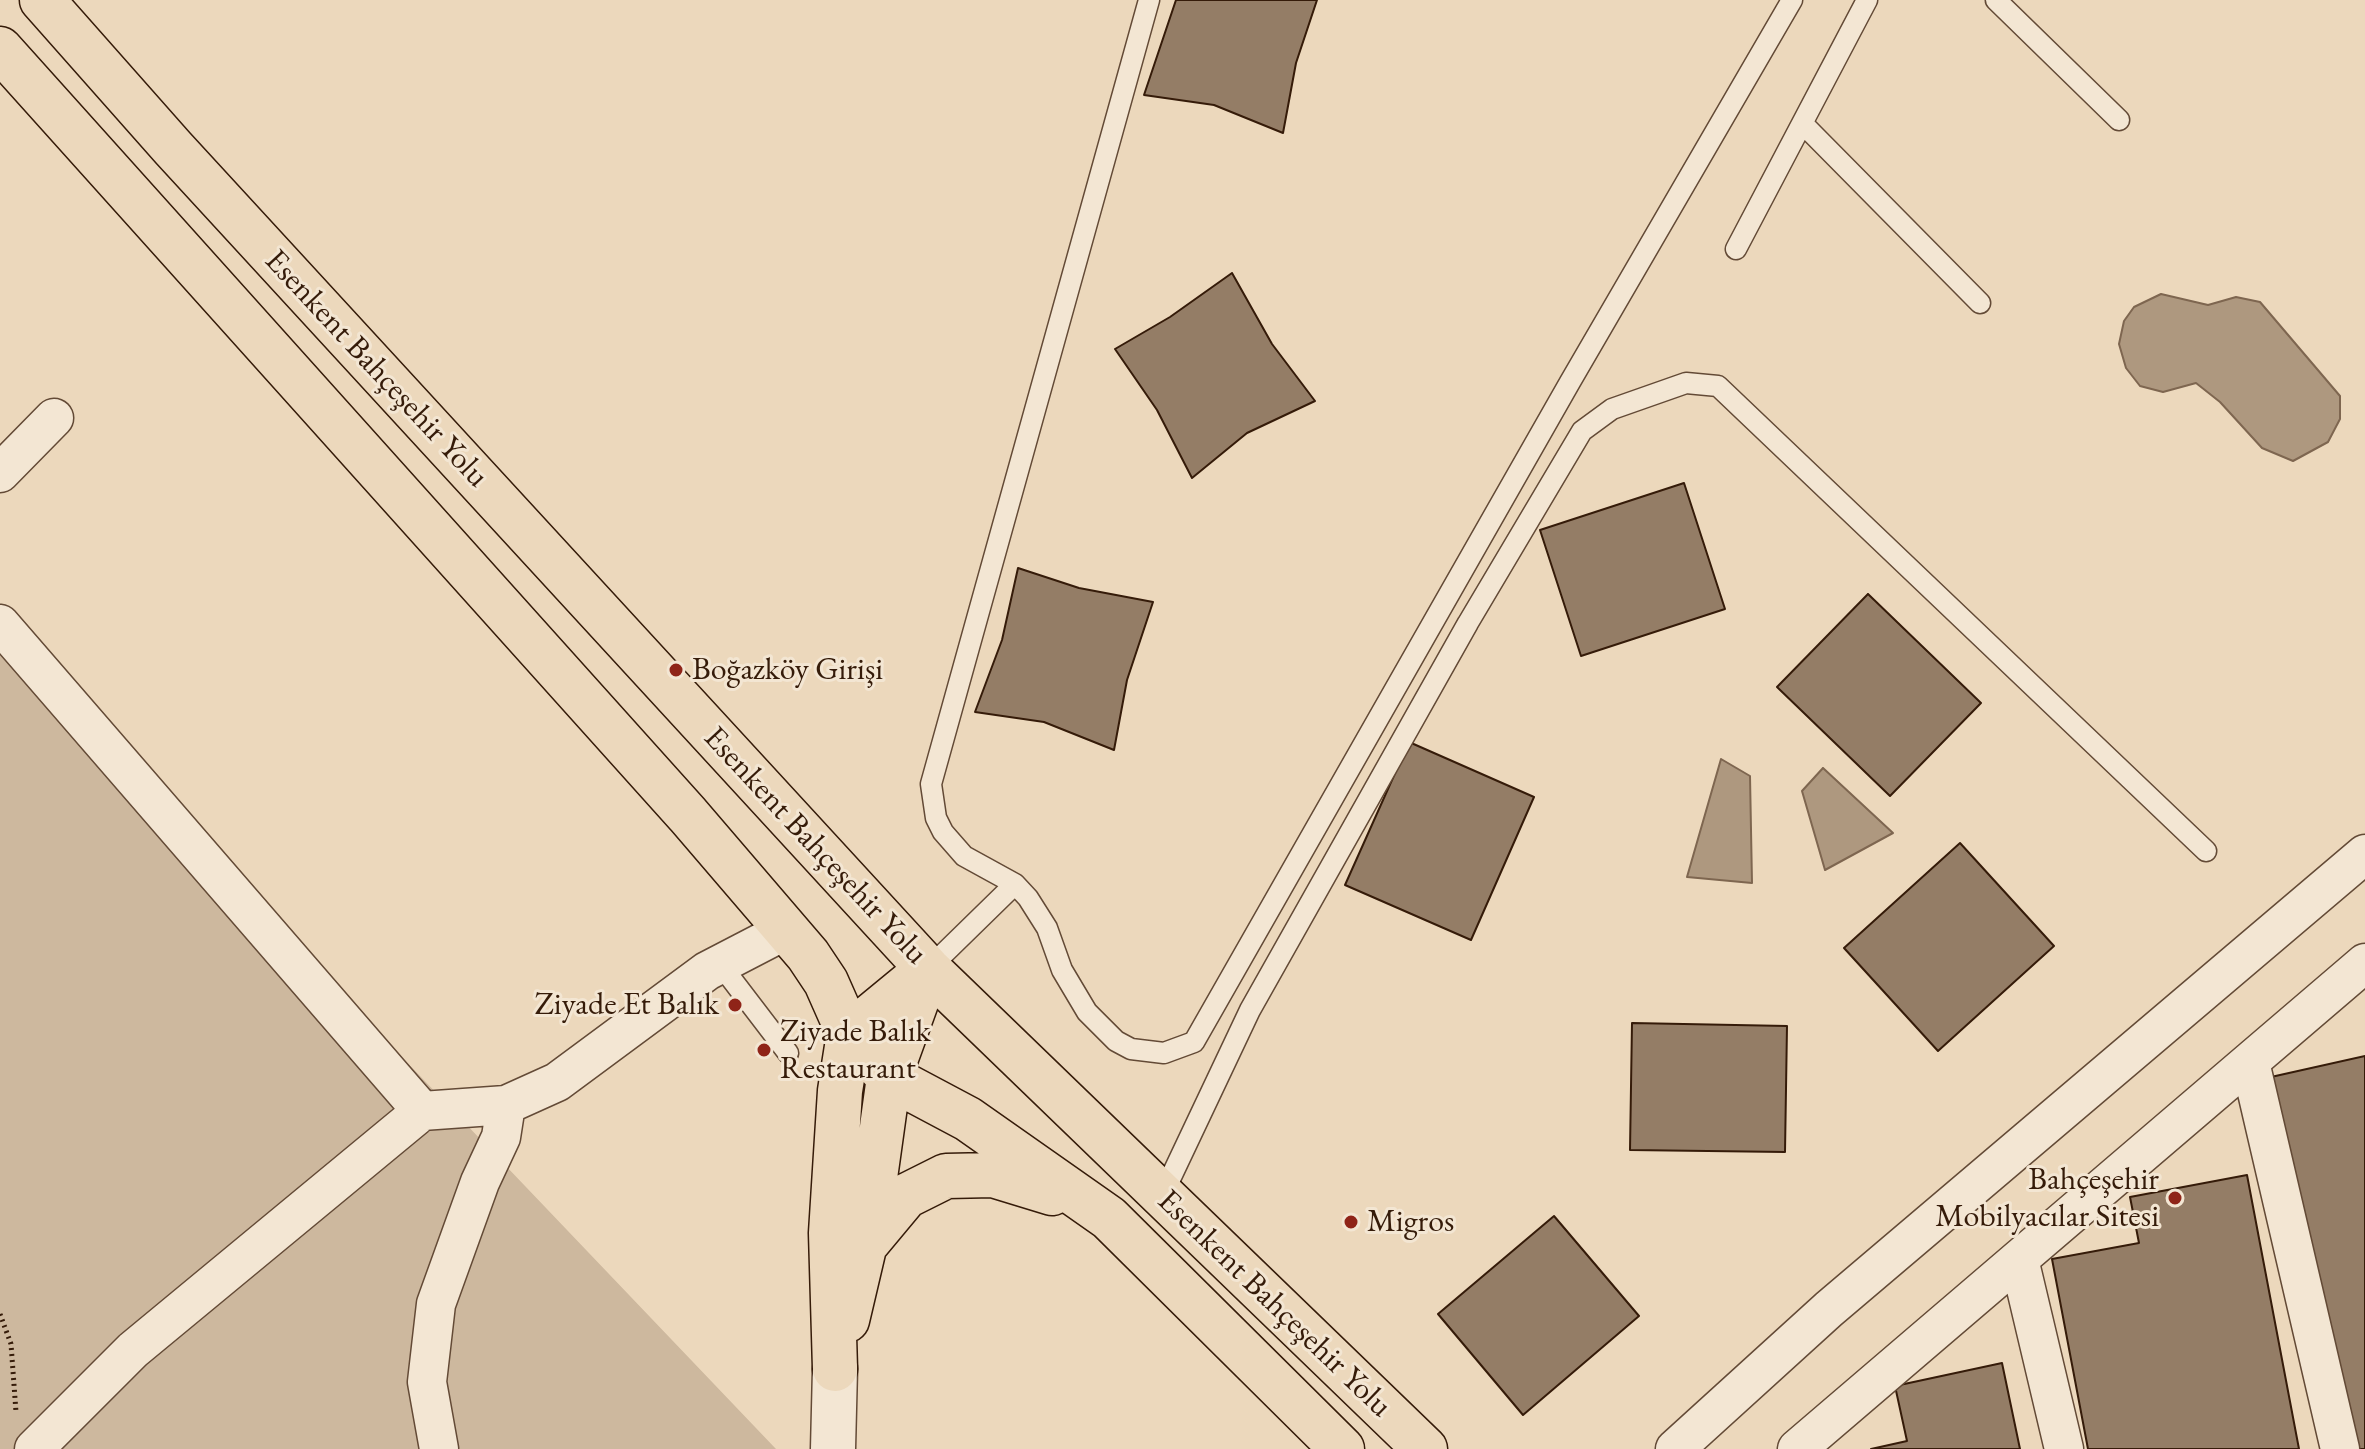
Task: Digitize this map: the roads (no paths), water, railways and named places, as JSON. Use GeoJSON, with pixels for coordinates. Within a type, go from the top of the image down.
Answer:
{"type":"FeatureCollection","features":[{"type":"Feature","properties":{"kind":"main road","name":"Esenkent Bahçeşehir Yolu"},"geometry":{"type":"LineString","coordinates":[[42,0],[173,148],[928,969],[1425,1449]]}},
{"type":"Feature","properties":{"kind":"main road","name":"Esenkent Bahçeşehir Yolu"},"geometry":{"type":"LineString","coordinates":[[0,49],[688,815],[826,982],[849,1034],[889,1077],[968,1119],[1109,1218],[1342,1449]]}},
{"type":"Feature","properties":{"kind":"main road"},"geometry":{"type":"LineString","coordinates":[[835,1369],[831,1233],[840,1091],[849,1034],[928,969]]}},
{"type":"Feature","properties":{"kind":"main road"},"geometry":{"type":"LineString","coordinates":[[835,1369],[866,1244],[889,1077],[928,969]]}},
{"type":"Feature","properties":{"kind":"main road"},"geometry":{"type":"LineString","coordinates":[[866,1244],[906,1196],[932,1180],[959,1174],[993,1175],[1034,1185],[1109,1218]]}},
{"type":"Feature","properties":{"kind":"street"},"geometry":{"type":"LineString","coordinates":[[0,473],[54,418]]}},
{"type":"Feature","properties":{"kind":"street"},"geometry":{"type":"LineString","coordinates":[[0,624],[422,1111]]}},
{"type":"Feature","properties":{"kind":"street"},"geometry":{"type":"LineString","coordinates":[[1675,1449],[1829,1309],[2365,854]]}},
{"type":"Feature","properties":{"kind":"street"},"geometry":{"type":"LineString","coordinates":[[25,1434],[133,1350],[422,1111],[506,1105],[557,1082],[720,964],[786,930]]}},
{"type":"Feature","properties":{"kind":"street"},"geometry":{"type":"LineString","coordinates":[[1797,1449],[2365,963]]}},
{"type":"Feature","properties":{"kind":"street"},"geometry":{"type":"LineString","coordinates":[[2250,1062],[2340,1449]]}},
{"type":"Feature","properties":{"kind":"street"},"geometry":{"type":"LineString","coordinates":[[439,1449],[427,1382],[436,1304],[480,1182],[501,1137],[506,1105]]}},
{"type":"Feature","properties":{"kind":"street"},"geometry":{"type":"LineString","coordinates":[[2019,1259],[2064,1449]]}},
{"type":"Feature","properties":{"kind":"street"},"geometry":{"type":"LineString","coordinates":[[833,1449],[835,1369]]}},
{"type":"Feature","properties":{"kind":"lane"},"geometry":{"type":"LineString","coordinates":[[1149,0],[931,784],[936,818],[952,845],[964,856],[1015,884],[1043,920],[1073,992],[1116,1041],[1148,1053],[1164,1053],[1194,1042],[1570,382],[1792,0]]}},
{"type":"Feature","properties":{"kind":"lane"},"geometry":{"type":"LineString","coordinates":[[1736,249],[1867,0]]}},
{"type":"Feature","properties":{"kind":"lane"},"geometry":{"type":"LineString","coordinates":[[1996,0],[2119,120]]}},
{"type":"Feature","properties":{"kind":"lane"},"geometry":{"type":"LineString","coordinates":[[1803,124],[1980,303]]}},
{"type":"Feature","properties":{"kind":"lane"},"geometry":{"type":"LineString","coordinates":[[1162,1196],[1250,1010],[1468,623],[1582,431],[1612,409],[1686,383],[1718,386],[2206,851]]}},
{"type":"Feature","properties":{"kind":"lane"},"geometry":{"type":"LineString","coordinates":[[928,969],[1015,884]]}},
{"type":"Feature","properties":{"kind":"lane"},"geometry":{"type":"LineString","coordinates":[[720,964],[788,1053]]}},
{"type":"Feature","properties":{"kind":"place","name":"Boğazköy Girişi"},"geometry":{"type":"Point","coordinates":[676,670]}},
{"type":"Feature","properties":{"kind":"place","name":"Ziyade Et Balık"},"geometry":{"type":"Point","coordinates":[735,1005]}},
{"type":"Feature","properties":{"kind":"place","name":"Ziyade Balık Restaurant"},"geometry":{"type":"Point","coordinates":[764,1050]}},
{"type":"Feature","properties":{"kind":"place","name":"Bahçeşehir Mobilyacılar Sitesi"},"geometry":{"type":"Point","coordinates":[2175,1198]}},
{"type":"Feature","properties":{"kind":"place","name":"Migros"},"geometry":{"type":"Point","coordinates":[1351,1222]}}]}
